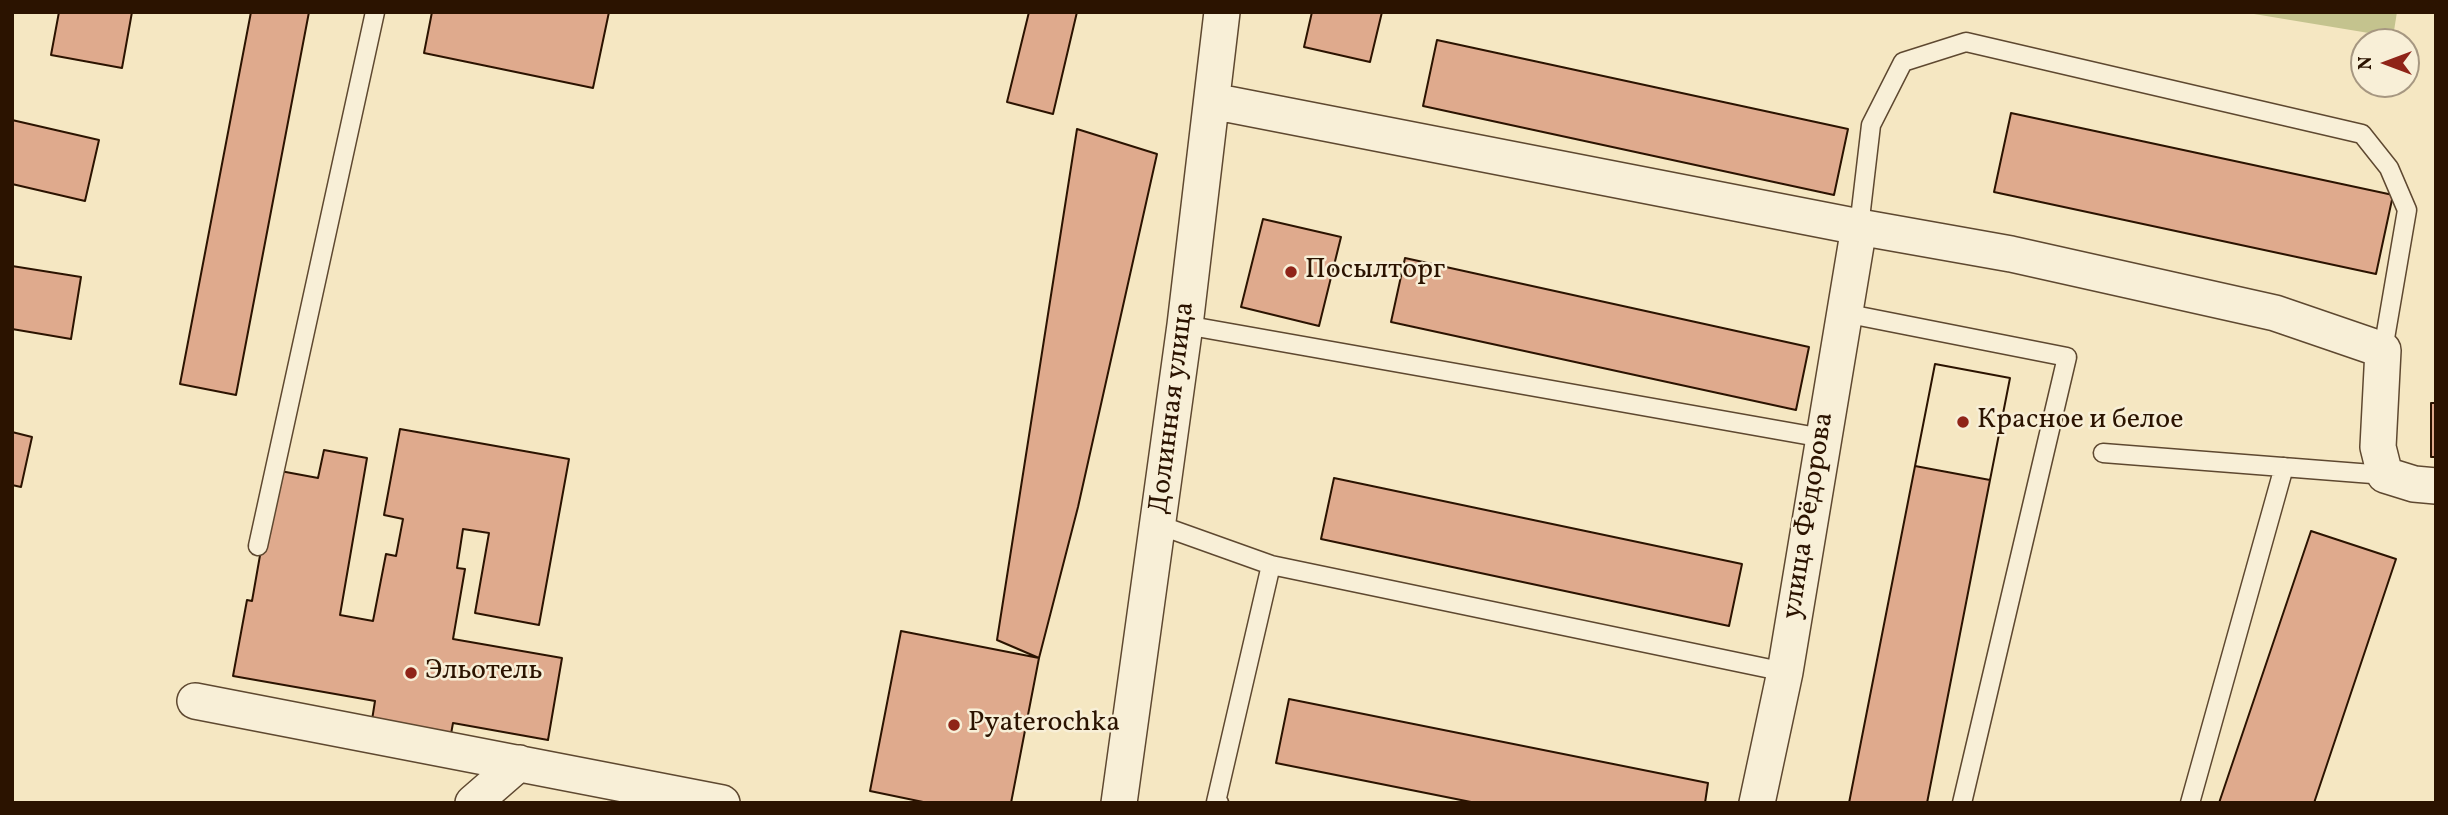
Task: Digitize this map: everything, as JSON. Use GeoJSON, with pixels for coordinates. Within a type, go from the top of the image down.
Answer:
{"type":"FeatureCollection","features":[{"type":"Feature","properties":{"kind":"street","name":"Долинная улица"},"geometry":{"type":"LineString","coordinates":[[1119,803],[1159,525],[1222,12]]}},
{"type":"Feature","properties":{"kind":"street"},"geometry":{"type":"LineString","coordinates":[[1212,101],[2011,254],[2275,313],[2383,350],[2378,447],[2412,482]]}},
{"type":"Feature","properties":{"kind":"street","name":"улица Фёдорова"},"geometry":{"type":"LineString","coordinates":[[1757,803],[1785,672],[1859,227]]}},
{"type":"Feature","properties":{"kind":"street"},"geometry":{"type":"LineString","coordinates":[[195,701],[722,803]]}},
{"type":"Feature","properties":{"kind":"street"},"geometry":{"type":"LineString","coordinates":[[473,803],[519,764]]}},
{"type":"Feature","properties":{"kind":"lane"},"geometry":{"type":"LineString","coordinates":[[258,546],[375,12]]}},
{"type":"Feature","properties":{"kind":"lane"},"geometry":{"type":"LineString","coordinates":[[1859,227],[1871,125],[1903,62],[1966,42],[2362,134],[2389,168],[2407,210],[2383,350]]}},
{"type":"Feature","properties":{"kind":"lane"},"geometry":{"type":"LineString","coordinates":[[1844,313],[2067,358],[1962,803]]}},
{"type":"Feature","properties":{"kind":"lane"},"geometry":{"type":"LineString","coordinates":[[1185,325],[1823,438]]}},
{"type":"Feature","properties":{"kind":"lane"},"geometry":{"type":"LineString","coordinates":[[2103,453],[2284,467],[2412,482]]}},
{"type":"Feature","properties":{"kind":"lane"},"geometry":{"type":"LineString","coordinates":[[2190,803],[2284,467]]}},
{"type":"Feature","properties":{"kind":"lane"},"geometry":{"type":"LineString","coordinates":[[1159,525],[1271,565],[1785,672]]}},
{"type":"Feature","properties":{"kind":"lane"},"geometry":{"type":"LineString","coordinates":[[1219,803],[1216,802],[1271,565]]}},
{"type":"Feature","properties":{"kind":"shaded area"},"geometry":{"type":"Polygon","coordinates":[[[2242,12],[2397,12],[2394,28],[2350,30],[2242,12]]]}},
{"type":"Feature","properties":{"kind":"building"},"geometry":{"type":"Polygon","coordinates":[[[59,12],[132,12],[122,68],[51,55],[59,12]]]}},
{"type":"Feature","properties":{"kind":"building"},"geometry":{"type":"Polygon","coordinates":[[[251,12],[309,12],[236,395],[180,384],[251,12]]]}},
{"type":"Feature","properties":{"kind":"building"},"geometry":{"type":"Polygon","coordinates":[[[432,12],[609,12],[593,88],[424,53],[432,12]]]}},
{"type":"Feature","properties":{"kind":"building"},"geometry":{"type":"Polygon","coordinates":[[[1029,12],[1077,12],[1053,114],[1007,102],[1029,12]]]}},
{"type":"Feature","properties":{"kind":"building"},"geometry":{"type":"Polygon","coordinates":[[[1312,12],[1382,12],[1370,62],[1304,47],[1312,12]]]}},
{"type":"Feature","properties":{"kind":"building"},"geometry":{"type":"Polygon","coordinates":[[[1437,40],[1848,129],[1834,195],[1423,106],[1437,40]]]}},
{"type":"Feature","properties":{"kind":"building"},"geometry":{"type":"Polygon","coordinates":[[[2011,113],[2393,195],[2376,274],[1994,192],[2011,113]]]}},
{"type":"Feature","properties":{"kind":"building"},"geometry":{"type":"Polygon","coordinates":[[[12,120],[99,140],[85,201],[12,184],[12,120]]]}},
{"type":"Feature","properties":{"kind":"building"},"geometry":{"type":"Polygon","coordinates":[[[1077,129],[1157,154],[1078,507],[1039,658],[997,640],[1077,129]]]}},
{"type":"Feature","properties":{"kind":"building","name":"Посылторг"},"geometry":{"type":"Polygon","coordinates":[[[1263,219],[1341,237],[1319,326],[1241,307],[1263,219]]]}},
{"type":"Feature","properties":{"kind":"building"},"geometry":{"type":"Polygon","coordinates":[[[1405,258],[1809,347],[1796,410],[1391,322],[1405,258]]]}},
{"type":"Feature","properties":{"kind":"building"},"geometry":{"type":"Polygon","coordinates":[[[12,266],[81,277],[71,339],[12,329],[12,266]]]}},
{"type":"Feature","properties":{"kind":"building"},"geometry":{"type":"Polygon","coordinates":[[[1935,364],[2010,378],[1927,803],[1849,803],[1935,364]]]}},
{"type":"Feature","properties":{"kind":"building","name":"Красное и белое"},"geometry":{"type":"Polygon","coordinates":[[[1935,364],[2010,378],[1990,480],[1915,466],[1935,364]]]}},
{"type":"Feature","properties":{"kind":"building"},"geometry":{"type":"Polygon","coordinates":[[[2431,403],[2436,403],[2436,457],[2431,457],[2431,403]]]}},
{"type":"Feature","properties":{"kind":"building"},"geometry":{"type":"Polygon","coordinates":[[[400,429],[569,459],[539,625],[475,613],[489,533],[463,529],[457,568],[465,569],[453,639],[562,658],[548,740],[453,723],[451,734],[372,720],[375,701],[233,676],[247,600],[252,601],[275,470],[318,478],[324,450],[367,458],[340,615],[373,621],[386,554],[396,556],[403,519],[384,515],[400,429]]]}},
{"type":"Feature","properties":{"kind":"building"},"geometry":{"type":"Polygon","coordinates":[[[12,432],[32,437],[21,487],[12,485],[12,432]]]}},
{"type":"Feature","properties":{"kind":"building"},"geometry":{"type":"Polygon","coordinates":[[[1334,478],[1742,564],[1729,626],[1321,539],[1334,478]]]}},
{"type":"Feature","properties":{"kind":"building"},"geometry":{"type":"Polygon","coordinates":[[[2311,531],[2396,559],[2314,803],[2219,803],[2311,531]]]}},
{"type":"Feature","properties":{"kind":"building","name":"Pyaterochka"},"geometry":{"type":"Polygon","coordinates":[[[901,631],[1039,658],[1011,803],[928,803],[870,791],[901,631]]]}},
{"type":"Feature","properties":{"kind":"building"},"geometry":{"type":"Polygon","coordinates":[[[1289,699],[1708,783],[1705,803],[1476,803],[1276,763],[1289,699]]]}},
{"type":"Feature","properties":{"kind":"place","name":"Посылторг"},"geometry":{"type":"Point","coordinates":[1291,272]}},
{"type":"Feature","properties":{"kind":"place","name":"Красное и белое"},"geometry":{"type":"Point","coordinates":[1963,422]}},
{"type":"Feature","properties":{"kind":"place","name":"Эльотель"},"geometry":{"type":"Point","coordinates":[411,673]}},
{"type":"Feature","properties":{"kind":"place","name":"Pyaterochka"},"geometry":{"type":"Point","coordinates":[954,725]}}]}
